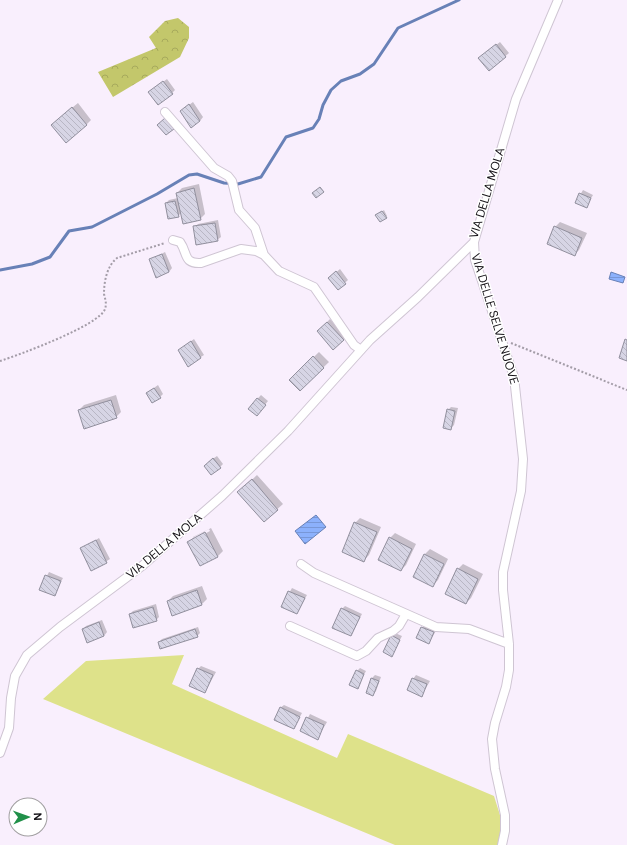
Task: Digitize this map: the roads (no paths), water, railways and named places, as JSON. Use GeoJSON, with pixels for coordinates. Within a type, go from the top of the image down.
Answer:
{"type":"FeatureCollection","features":[{"type":"Feature","properties":{"kind":"street","name":"VIA DELLA MOLA"},"geometry":{"type":"LineString","coordinates":[[0,753],[9,728],[15,676],[25,657],[60,628],[142,566],[222,496],[288,431],[361,350],[474,242],[516,99],[558,0]]}},
{"type":"Feature","properties":{"kind":"street"},"geometry":{"type":"LineString","coordinates":[[165,112],[214,168],[228,176],[233,184],[239,210],[255,228],[264,255]]}},
{"type":"Feature","properties":{"kind":"street"},"geometry":{"type":"LineString","coordinates":[[173,240],[180,242],[187,258],[195,263],[201,263],[248,248],[264,255],[279,271],[314,287],[354,345],[361,350]]}},
{"type":"Feature","properties":{"kind":"street","name":"VIA DELLE SELVE NUOVE"},"geometry":{"type":"LineString","coordinates":[[474,242],[475,260],[511,365],[517,390],[524,459],[521,491],[503,572],[503,590],[509,644],[508,679],[495,723],[492,740],[495,769],[505,815],[505,831],[502,845]]}},
{"type":"Feature","properties":{"kind":"street"},"geometry":{"type":"LineString","coordinates":[[301,564],[314,573],[436,627],[469,629],[509,644]]}},
{"type":"Feature","properties":{"kind":"street"},"geometry":{"type":"LineString","coordinates":[[290,626],[357,656],[366,651],[378,638],[393,631],[399,626],[406,614]]}},
{"type":"Feature","properties":{"kind":"water"},"geometry":{"type":"Polygon","coordinates":[[[611,272],[625,277],[623,283],[609,279],[611,272]]]}},
{"type":"Feature","properties":{"kind":"water"},"geometry":{"type":"Polygon","coordinates":[[[316,515],[326,527],[305,544],[295,531],[316,515]]]}},
{"type":"Feature","properties":{"kind":"waterway"},"geometry":{"type":"LineString","coordinates":[[0,270],[32,264],[50,257],[69,231],[92,227],[157,194],[189,175],[197,174],[224,183],[238,184],[261,177],[286,137],[313,128],[319,119],[323,105],[331,90],[341,81],[360,74],[374,64],[398,28],[459,0]]}}]}
